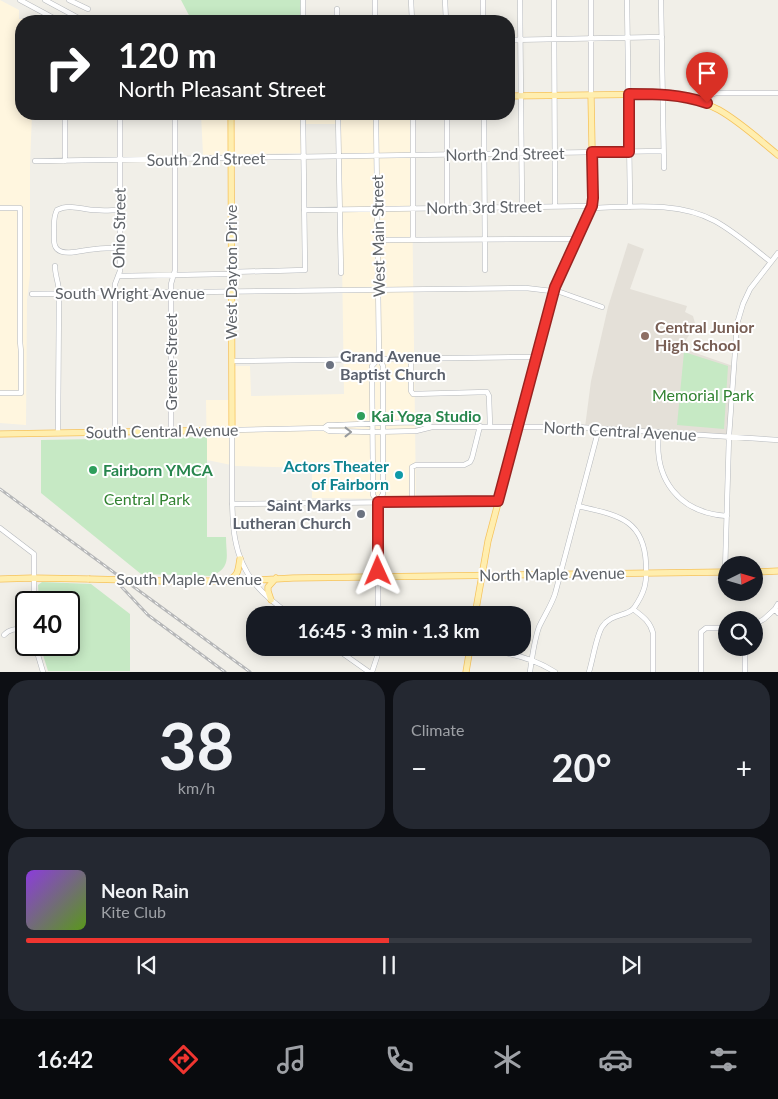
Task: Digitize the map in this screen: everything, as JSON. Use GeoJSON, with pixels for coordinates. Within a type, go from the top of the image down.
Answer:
{"type":"FeatureCollection","features":[{"type":"Feature","properties":{"kind":"main road"},"geometry":{"type":"LineString","coordinates":[[515,96],[663,94],[686,97],[704,102],[725,113],[778,155]]}},
{"type":"Feature","properties":{"kind":"main road"},"geometry":{"type":"LineString","coordinates":[[477,606],[488,540],[556,284],[591,207],[593,198],[591,95]]}},
{"type":"Feature","properties":{"kind":"main road","name":"West Dayton Drive"},"geometry":{"type":"LineString","coordinates":[[231,120],[232,430]]}},
{"type":"Feature","properties":{"kind":"main road","name":"South Central Avenue"},"geometry":{"type":"LineString","coordinates":[[0,434],[232,430]]}},
{"type":"Feature","properties":{"kind":"main road"},"geometry":{"type":"LineString","coordinates":[[226,581],[236,576],[240,559]]}},
{"type":"Feature","properties":{"kind":"main road"},"geometry":{"type":"LineString","coordinates":[[763,572],[778,571]]}},
{"type":"Feature","properties":{"kind":"main road","name":"North Maple Avenue"},"geometry":{"type":"LineString","coordinates":[[378,577],[718,572]]}},
{"type":"Feature","properties":{"kind":"main road","name":"South Maple Avenue"},"geometry":{"type":"LineString","coordinates":[[0,579],[226,581],[276,578],[378,577]]}},
{"type":"Feature","properties":{"kind":"main road"},"geometry":{"type":"LineString","coordinates":[[271,600],[268,587],[276,578]]}},
{"type":"Feature","properties":{"kind":"main road"},"geometry":{"type":"LineString","coordinates":[[466,672],[469,656]]}},
{"type":"Feature","properties":{"kind":"street"},"geometry":{"type":"LineString","coordinates":[[45,0],[73,15]]}},
{"type":"Feature","properties":{"kind":"street"},"geometry":{"type":"LineString","coordinates":[[69,0],[88,9]]}},
{"type":"Feature","properties":{"kind":"street"},"geometry":{"type":"LineString","coordinates":[[303,0],[303,15]]}},
{"type":"Feature","properties":{"kind":"street"},"geometry":{"type":"LineString","coordinates":[[375,0],[375,15]]}},
{"type":"Feature","properties":{"kind":"street"},"geometry":{"type":"LineString","coordinates":[[412,0],[412,15]]}},
{"type":"Feature","properties":{"kind":"street"},"geometry":{"type":"LineString","coordinates":[[445,0],[446,15]]}},
{"type":"Feature","properties":{"kind":"street"},"geometry":{"type":"LineString","coordinates":[[483,0],[483,15]]}},
{"type":"Feature","properties":{"kind":"street"},"geometry":{"type":"LineString","coordinates":[[520,0],[522,207]]}},
{"type":"Feature","properties":{"kind":"street"},"geometry":{"type":"LineString","coordinates":[[554,0],[555,206]]}},
{"type":"Feature","properties":{"kind":"street"},"geometry":{"type":"LineString","coordinates":[[591,0],[591,95]]}},
{"type":"Feature","properties":{"kind":"street"},"geometry":{"type":"LineString","coordinates":[[627,0],[630,208]]}},
{"type":"Feature","properties":{"kind":"street"},"geometry":{"type":"LineString","coordinates":[[21,1],[48,15]]}},
{"type":"Feature","properties":{"kind":"street"},"geometry":{"type":"LineString","coordinates":[[661,1],[664,168]]}},
{"type":"Feature","properties":{"kind":"street"},"geometry":{"type":"LineString","coordinates":[[337,9],[337,15]]}},
{"type":"Feature","properties":{"kind":"street"},"geometry":{"type":"LineString","coordinates":[[515,40],[662,37]]}},
{"type":"Feature","properties":{"kind":"street"},"geometry":{"type":"LineString","coordinates":[[704,102],[716,93],[778,93]]}},
{"type":"Feature","properties":{"kind":"street"},"geometry":{"type":"LineString","coordinates":[[65,120],[65,161]]}},
{"type":"Feature","properties":{"kind":"street","name":"Ohio Street"},"geometry":{"type":"LineString","coordinates":[[115,432],[115,282],[120,271],[120,120]]}},
{"type":"Feature","properties":{"kind":"street","name":"Greene Street"},"geometry":{"type":"LineString","coordinates":[[171,431],[171,284],[174,276],[175,120]]}},
{"type":"Feature","properties":{"kind":"street"},"geometry":{"type":"LineString","coordinates":[[118,276],[174,276],[305,270],[303,120]]}},
{"type":"Feature","properties":{"kind":"street"},"geometry":{"type":"LineString","coordinates":[[338,120],[341,273]]}},
{"type":"Feature","properties":{"kind":"street","name":"West Main Street"},"geometry":{"type":"LineString","coordinates":[[376,120],[378,358],[383,366],[384,423],[383,494],[378,502],[373,495],[372,366],[378,358]]}},
{"type":"Feature","properties":{"kind":"street"},"geometry":{"type":"LineString","coordinates":[[413,120],[413,240]]}},
{"type":"Feature","properties":{"kind":"street"},"geometry":{"type":"LineString","coordinates":[[446,120],[448,208]]}},
{"type":"Feature","properties":{"kind":"street"},"geometry":{"type":"LineString","coordinates":[[484,120],[485,270]]}},
{"type":"Feature","properties":{"kind":"street","name":"North 2nd Street"},"geometry":{"type":"LineString","coordinates":[[377,156],[664,151]]}},
{"type":"Feature","properties":{"kind":"street","name":"South 2nd Street"},"geometry":{"type":"LineString","coordinates":[[35,161],[377,156]]}},
{"type":"Feature","properties":{"kind":"street","name":"North 3rd Street"},"geometry":{"type":"LineString","coordinates":[[304,210],[555,206],[677,208],[714,220],[770,262]]}},
{"type":"Feature","properties":{"kind":"street"},"geometry":{"type":"LineString","coordinates":[[120,210],[94,210],[81,207],[61,208],[57,210],[55,215],[54,232],[55,246],[62,252],[84,252],[94,249],[120,248]]}},
{"type":"Feature","properties":{"kind":"street"},"geometry":{"type":"LineString","coordinates":[[0,208],[20,208],[20,340],[22,352],[22,393],[0,393]]}},
{"type":"Feature","properties":{"kind":"street"},"geometry":{"type":"LineString","coordinates":[[377,240],[576,239]]}},
{"type":"Feature","properties":{"kind":"street"},"geometry":{"type":"LineString","coordinates":[[726,556],[729,437],[736,329],[738,318],[750,289],[778,253]]}},
{"type":"Feature","properties":{"kind":"street"},"geometry":{"type":"LineString","coordinates":[[55,266],[59,283],[58,433]]}},
{"type":"Feature","properties":{"kind":"street","name":"South Wright Avenue"},"geometry":{"type":"LineString","coordinates":[[32,294],[526,288],[560,292],[602,307]]}},
{"type":"Feature","properties":{"kind":"street"},"geometry":{"type":"LineString","coordinates":[[232,361],[536,357]]}},
{"type":"Feature","properties":{"kind":"street"},"geometry":{"type":"LineString","coordinates":[[412,359],[412,394],[487,392],[489,396],[490,426]]}},
{"type":"Feature","properties":{"kind":"street","name":"North Central Avenue"},"geometry":{"type":"LineString","coordinates":[[373,424],[416,423],[432,427]]}},
{"type":"Feature","properties":{"kind":"street","name":"South Central Avenue"},"geometry":{"type":"LineString","coordinates":[[232,430],[324,428],[328,425],[373,424]]}},
{"type":"Feature","properties":{"kind":"street"},"geometry":{"type":"LineString","coordinates":[[412,502],[412,467],[416,464],[468,463],[472,458],[480,426]]}},
{"type":"Feature","properties":{"kind":"street","name":"North Central Avenue"},"geometry":{"type":"LineString","coordinates":[[373,432],[416,431],[432,427],[576,427],[778,440]]}},
{"type":"Feature","properties":{"kind":"street","name":"South Central Avenue"},"geometry":{"type":"LineString","coordinates":[[324,428],[329,431],[373,432]]}},
{"type":"Feature","properties":{"kind":"street"},"geometry":{"type":"LineString","coordinates":[[530,672],[536,637],[553,600],[599,428]]}},
{"type":"Feature","properties":{"kind":"street"},"geometry":{"type":"LineString","coordinates":[[232,430],[232,528],[240,559],[252,580],[279,606]]}},
{"type":"Feature","properties":{"kind":"street"},"geometry":{"type":"LineString","coordinates":[[659,432],[660,464],[665,478],[673,491],[683,501],[696,509],[710,514],[727,516]]}},
{"type":"Feature","properties":{"kind":"street"},"geometry":{"type":"LineString","coordinates":[[232,504],[498,501]]}},
{"type":"Feature","properties":{"kind":"street"},"geometry":{"type":"LineString","coordinates":[[378,502],[378,606]]}},
{"type":"Feature","properties":{"kind":"street"},"geometry":{"type":"LineString","coordinates":[[578,506],[615,515],[624,520],[639,535],[646,555],[645,587],[633,609],[611,618],[604,624],[599,634],[589,672]]}},
{"type":"Feature","properties":{"kind":"street"},"geometry":{"type":"LineString","coordinates":[[0,528],[34,554],[34,591]]}},
{"type":"Feature","properties":{"kind":"street"},"geometry":{"type":"LineString","coordinates":[[763,620],[777,608]]}},
{"type":"Feature","properties":{"kind":"street"},"geometry":{"type":"LineString","coordinates":[[633,609],[647,620],[652,628],[653,672]]}},
{"type":"Feature","properties":{"kind":"street"},"geometry":{"type":"LineString","coordinates":[[701,672],[700,635],[707,628],[718,628]]}},
{"type":"Feature","properties":{"kind":"street"},"geometry":{"type":"LineString","coordinates":[[4,635],[11,629],[15,629]]}},
{"type":"Feature","properties":{"kind":"street"},"geometry":{"type":"LineString","coordinates":[[38,656],[43,672]]}},
{"type":"Feature","properties":{"kind":"street"},"geometry":{"type":"LineString","coordinates":[[350,656],[370,672],[376,656]]}},
{"type":"Feature","properties":{"kind":"street"},"geometry":{"type":"LineString","coordinates":[[517,656],[532,660],[555,672]]}},
{"type":"Feature","properties":{"kind":"street"},"geometry":{"type":"LineString","coordinates":[[745,656],[745,672]]}},
{"type":"Feature","properties":{"kind":"shaded area"},"geometry":{"type":"Polygon","coordinates":[[[0,0],[19,10],[19,15],[15,15],[15,120],[32,120],[26,425],[0,423],[0,0]]]}},
{"type":"Feature","properties":{"kind":"shaded area"},"geometry":{"type":"Polygon","coordinates":[[[201,120],[411,120],[416,499],[312,498],[312,468],[236,466],[207,460],[206,400],[229,400],[230,366],[250,366],[251,396],[344,394],[340,124],[300,124],[301,153],[203,155],[201,120]]]}},
{"type":"Feature","properties":{"kind":"shaded area","name":"Central Junior High School"},"geometry":{"type":"Polygon","coordinates":[[[628,243],[644,249],[630,289],[687,306],[685,312],[693,316],[695,323],[686,340],[684,349],[733,366],[729,437],[585,427],[591,381],[608,307],[628,243]]]}},
{"type":"Feature","properties":{"kind":"green space"},"geometry":{"type":"Polygon","coordinates":[[[181,0],[302,0],[302,15],[189,15],[181,0]]]}},
{"type":"Feature","properties":{"kind":"green space","name":"Memorial Park"},"geometry":{"type":"Polygon","coordinates":[[[684,352],[728,366],[724,429],[677,425],[684,352]]]}},
{"type":"Feature","properties":{"kind":"green space","name":"Central Park"},"geometry":{"type":"Polygon","coordinates":[[[207,437],[207,537],[226,537],[227,555],[223,569],[212,576],[141,574],[41,493],[41,440],[207,437]]]}},
{"type":"Feature","properties":{"kind":"green space"},"geometry":{"type":"Polygon","coordinates":[[[42,582],[91,584],[130,614],[130,671],[48,671],[43,656],[80,656],[80,591],[38,591],[38,585],[42,582]]]}},
{"type":"Feature","properties":{"kind":"railway"},"geometry":{"type":"LineString","coordinates":[[0,489],[250,672]]}},
{"type":"Feature","properties":{"kind":"railway"},"geometry":{"type":"LineString","coordinates":[[117,582],[148,615],[225,672]]}},
{"type":"Feature","properties":{"kind":"place","name":"Central Junior High School"},"geometry":{"type":"Point","coordinates":[645,336]}},
{"type":"Feature","properties":{"kind":"place","name":"Grand Avenue Baptist Church"},"geometry":{"type":"Point","coordinates":[330,365]}},
{"type":"Feature","properties":{"kind":"place","name":"Kai Yoga Studio"},"geometry":{"type":"Point","coordinates":[361,416]}},
{"type":"Feature","properties":{"kind":"place","name":"Fairborn YMCA"},"geometry":{"type":"Point","coordinates":[93,470]}},
{"type":"Feature","properties":{"kind":"place","name":"Actors Theater of Fairborn"},"geometry":{"type":"Point","coordinates":[399,475]}},
{"type":"Feature","properties":{"kind":"place","name":"Saint Marks Lutheran Church"},"geometry":{"type":"Point","coordinates":[361,514]}},
{"type":"Feature","properties":{"kind":"route"},"geometry":{"type":"LineString","coordinates":[[378,571],[378,502],[498,501],[555,287],[570,250],[592,206],[592,152],[629,152],[629,94],[669,94],[707,103]]}}]}
